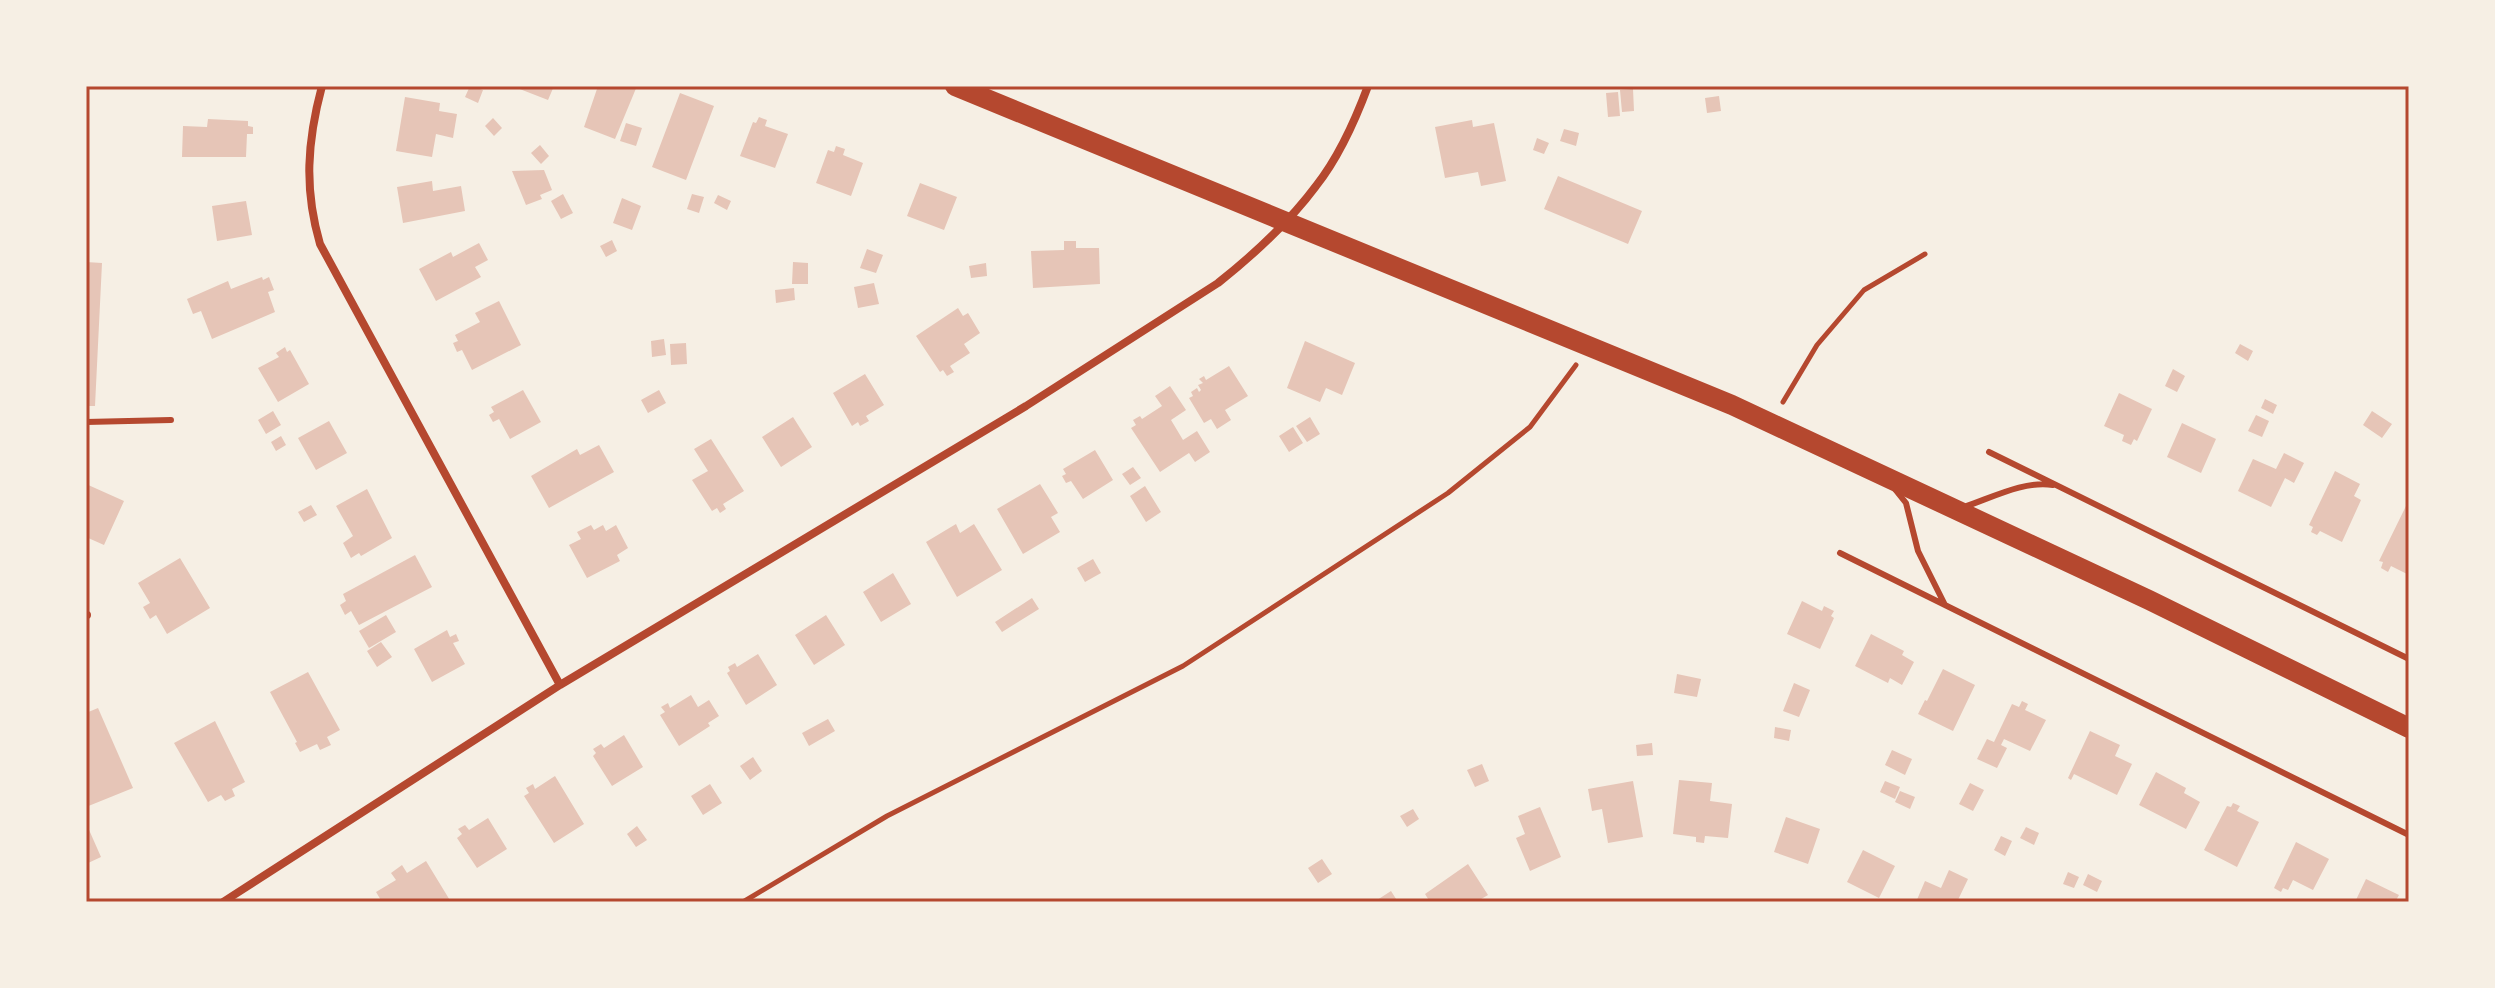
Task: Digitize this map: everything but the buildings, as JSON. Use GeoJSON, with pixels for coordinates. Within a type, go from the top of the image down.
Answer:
{"type":"FeatureCollection","features":[{"type":"Feature","properties":{"kind":"main road"},"geometry":{"type":"LineString","coordinates":[[955,86],[1770,423],[2149,600],[2409,728]]}},
{"type":"Feature","properties":{"kind":"street"},"geometry":{"type":"LineString","coordinates":[[322,86],[312,133],[309,183],[310,203],[320,244],[560,685]]}},
{"type":"Feature","properties":{"kind":"street"},"geometry":{"type":"LineString","coordinates":[[223,902],[560,685],[1026,406],[1218,283],[1243,263],[1317,185],[1351,128],[1368,86]]}},
{"type":"Feature","properties":{"kind":"lane"},"geometry":{"type":"LineString","coordinates":[[86,422],[171,420]]}},
{"type":"Feature","properties":{"kind":"lane"},"geometry":{"type":"LineString","coordinates":[[1989,452],[2409,659]]}},
{"type":"Feature","properties":{"kind":"lane"},"geometry":{"type":"LineString","coordinates":[[1884,477],[1906,503],[1918,551],[1945,605]]}},
{"type":"Feature","properties":{"kind":"lane"},"geometry":{"type":"LineString","coordinates":[[1955,510],[2044,483],[2061,486]]}},
{"type":"Feature","properties":{"kind":"lane"},"geometry":{"type":"LineString","coordinates":[[1840,553],[2409,835]]}},
{"type":"Feature","properties":{"kind":"path"},"geometry":{"type":"LineString","coordinates":[[1770,423],[1817,345],[1864,290],[1925,254]]}},
{"type":"Feature","properties":{"kind":"path"},"geometry":{"type":"LineString","coordinates":[[743,902],[887,816],[1183,666],[1448,493],[1530,427],[1589,347]]}}]}
